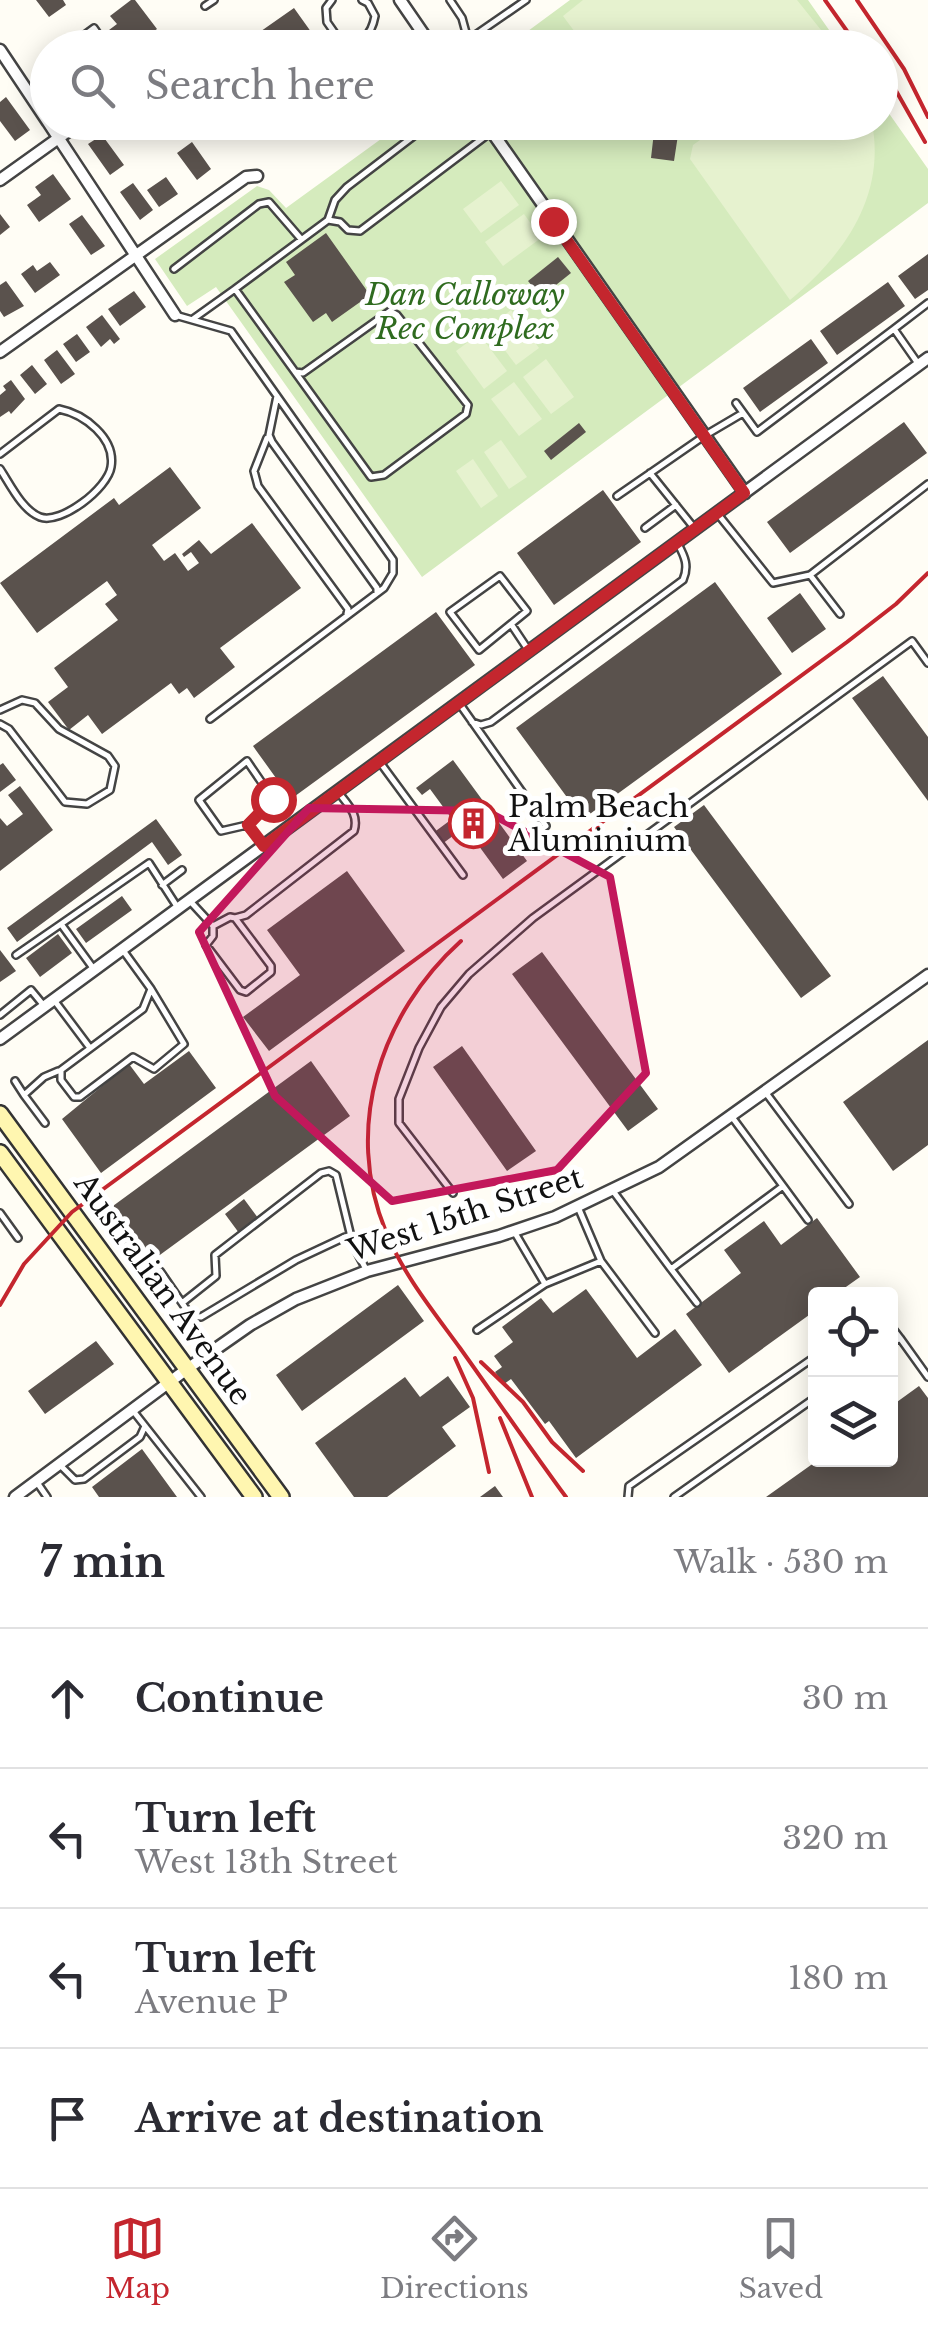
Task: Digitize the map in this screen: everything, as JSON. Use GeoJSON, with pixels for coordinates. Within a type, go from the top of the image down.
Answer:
{"type":"FeatureCollection","features":[{"type":"Feature","properties":{"kind":"main road","name":"Australian Avenue"},"geometry":{"type":"LineString","coordinates":[[0,1114],[281,1497]]}},
{"type":"Feature","properties":{"kind":"main road","name":"Australian Avenue"},"geometry":{"type":"LineString","coordinates":[[0,1153],[254,1497]]}},
{"type":"Feature","properties":{"kind":"street"},"geometry":{"type":"LineString","coordinates":[[400,0],[421,30]]}},
{"type":"Feature","properties":{"kind":"street"},"geometry":{"type":"LineString","coordinates":[[0,50],[30,95]]}},
{"type":"Feature","properties":{"kind":"street"},"geometry":{"type":"LineString","coordinates":[[0,180],[55,140]]}},
{"type":"Feature","properties":{"kind":"street"},"geometry":{"type":"LineString","coordinates":[[59,140],[175,315]]}},
{"type":"Feature","properties":{"kind":"street"},"geometry":{"type":"LineString","coordinates":[[497,140],[744,493]]}},
{"type":"Feature","properties":{"kind":"street"},"geometry":{"type":"LineString","coordinates":[[0,352],[246,176],[257,176]]}},
{"type":"Feature","properties":{"kind":"street"},"geometry":{"type":"LineString","coordinates":[[2,1034],[923,362]]}},
{"type":"Feature","properties":{"kind":"street","name":"West 15th Street"},"geometry":{"type":"LineString","coordinates":[[15,1497],[187,1369],[296,1299],[366,1271],[514,1231],[578,1207],[659,1167],[928,975]]}},
{"type":"Feature","properties":{"kind":"lane"},"geometry":{"type":"LineString","coordinates":[[205,6],[214,0]]}},
{"type":"Feature","properties":{"kind":"lane"},"geometry":{"type":"LineString","coordinates":[[331,0],[326,8],[331,30]]}},
{"type":"Feature","properties":{"kind":"lane"},"geometry":{"type":"LineString","coordinates":[[362,0],[375,16],[370,30]]}},
{"type":"Feature","properties":{"kind":"lane"},"geometry":{"type":"LineString","coordinates":[[450,0],[465,30]]}},
{"type":"Feature","properties":{"kind":"lane"},"geometry":{"type":"LineString","coordinates":[[482,30],[526,0]]}},
{"type":"Feature","properties":{"kind":"lane"},"geometry":{"type":"LineString","coordinates":[[191,320],[328,220],[334,200],[347,187],[408,140]]}},
{"type":"Feature","properties":{"kind":"lane"},"geometry":{"type":"LineString","coordinates":[[328,220],[360,231],[472,140]]}},
{"type":"Feature","properties":{"kind":"lane"},"geometry":{"type":"LineString","coordinates":[[174,270],[259,204],[269,202],[302,239]]}},
{"type":"Feature","properties":{"kind":"lane"},"geometry":{"type":"LineString","coordinates":[[235,288],[295,372],[370,477],[384,475],[466,414],[468,405],[390,311],[303,373],[295,372]]}},
{"type":"Feature","properties":{"kind":"lane"},"geometry":{"type":"LineString","coordinates":[[736,403],[757,432],[928,303]]}},
{"type":"Feature","properties":{"kind":"lane"},"geometry":{"type":"LineString","coordinates":[[175,315],[231,331],[393,560],[393,573],[377,593],[210,719]]}},
{"type":"Feature","properties":{"kind":"lane"},"geometry":{"type":"LineString","coordinates":[[894,329],[923,362]]}},
{"type":"Feature","properties":{"kind":"lane"},"geometry":{"type":"LineString","coordinates":[[277,396],[254,472],[258,486],[348,609],[346,616]]}},
{"type":"Feature","properties":{"kind":"lane"},"geometry":{"type":"LineString","coordinates":[[0,454],[59,409],[76,412],[98,430],[111,453],[111,469],[105,483],[58,517],[40,517],[26,506],[0,469]]}},
{"type":"Feature","properties":{"kind":"lane"},"geometry":{"type":"LineString","coordinates":[[617,496],[743,413]]}},
{"type":"Feature","properties":{"kind":"lane"},"geometry":{"type":"LineString","coordinates":[[268,435],[378,588],[377,593]]}},
{"type":"Feature","properties":{"kind":"lane"},"geometry":{"type":"LineString","coordinates":[[650,473],[696,529]]}},
{"type":"Feature","properties":{"kind":"lane"},"geometry":{"type":"LineString","coordinates":[[718,513],[773,583],[810,575],[928,484]]}},
{"type":"Feature","properties":{"kind":"lane"},"geometry":{"type":"LineString","coordinates":[[645,528],[676,506]]}},
{"type":"Feature","properties":{"kind":"lane"},"geometry":{"type":"LineString","coordinates":[[472,722],[481,726],[491,722],[682,580],[685,558],[677,542]]}},
{"type":"Feature","properties":{"kind":"lane"},"geometry":{"type":"LineString","coordinates":[[810,575],[840,614]]}},
{"type":"Feature","properties":{"kind":"lane"},"geometry":{"type":"LineString","coordinates":[[500,576],[527,611],[512,624],[479,650],[450,612],[500,576]]}},
{"type":"Feature","properties":{"kind":"lane"},"geometry":{"type":"LineString","coordinates":[[512,624],[529,651]]}},
{"type":"Feature","properties":{"kind":"lane"},"geometry":{"type":"LineString","coordinates":[[453,1194],[399,1123],[399,1099],[441,1007],[469,974],[533,918],[912,641],[928,663]]}},
{"type":"Feature","properties":{"kind":"lane"},"geometry":{"type":"LineString","coordinates":[[0,710],[22,700],[35,703],[59,729],[108,756],[115,766],[110,790],[88,804],[65,802],[9,729],[0,724]]}},
{"type":"Feature","properties":{"kind":"lane"},"geometry":{"type":"LineString","coordinates":[[458,703],[546,826],[524,842]]}},
{"type":"Feature","properties":{"kind":"lane"},"geometry":{"type":"LineString","coordinates":[[379,761],[464,875]]}},
{"type":"Feature","properties":{"kind":"lane"},"geometry":{"type":"LineString","coordinates":[[247,762],[273,799],[248,825],[222,831],[199,800],[247,762]]}},
{"type":"Feature","properties":{"kind":"lane"},"geometry":{"type":"LineString","coordinates":[[214,926],[246,915],[354,831],[354,813],[338,791]]}},
{"type":"Feature","properties":{"kind":"lane"},"geometry":{"type":"LineString","coordinates":[[248,825],[264,846]]}},
{"type":"Feature","properties":{"kind":"lane"},"geometry":{"type":"LineString","coordinates":[[16,954],[149,863],[178,908]]}},
{"type":"Feature","properties":{"kind":"lane"},"geometry":{"type":"LineString","coordinates":[[162,885],[182,870]]}},
{"type":"Feature","properties":{"kind":"lane"},"geometry":{"type":"LineString","coordinates":[[190,900],[214,926]]}},
{"type":"Feature","properties":{"kind":"lane"},"geometry":{"type":"LineString","coordinates":[[214,926],[206,946],[240,990],[246,992],[271,972],[272,966],[235,918]]}},
{"type":"Feature","properties":{"kind":"lane"},"geometry":{"type":"LineString","coordinates":[[61,924],[94,970]]}},
{"type":"Feature","properties":{"kind":"lane"},"geometry":{"type":"LineString","coordinates":[[61,1070],[61,1080],[74,1097],[80,1097],[133,1058],[154,1069],[184,1044],[122,950]]}},
{"type":"Feature","properties":{"kind":"lane"},"geometry":{"type":"LineString","coordinates":[[24,1095],[142,1009],[151,989]]}},
{"type":"Feature","properties":{"kind":"lane"},"geometry":{"type":"LineString","coordinates":[[0,1015],[32,990],[90,1048]]}},
{"type":"Feature","properties":{"kind":"lane"},"geometry":{"type":"LineString","coordinates":[[15,1081],[45,1124]]}},
{"type":"Feature","properties":{"kind":"lane"},"geometry":{"type":"LineString","coordinates":[[766,1093],[849,1204]]}},
{"type":"Feature","properties":{"kind":"lane"},"geometry":{"type":"LineString","coordinates":[[732,1117],[808,1220]]}},
{"type":"Feature","properties":{"kind":"lane"},"geometry":{"type":"LineString","coordinates":[[182,1303],[216,1276],[216,1254],[329,1171],[336,1175],[353,1245],[366,1271]]}},
{"type":"Feature","properties":{"kind":"lane"},"geometry":{"type":"LineString","coordinates":[[671,1269],[782,1186]]}},
{"type":"Feature","properties":{"kind":"lane"},"geometry":{"type":"LineString","coordinates":[[614,1190],[697,1303]]}},
{"type":"Feature","properties":{"kind":"lane"},"geometry":{"type":"LineString","coordinates":[[578,1207],[601,1261],[655,1332]]}},
{"type":"Feature","properties":{"kind":"lane"},"geometry":{"type":"LineString","coordinates":[[0,1213],[18,1238]]}},
{"type":"Feature","properties":{"kind":"lane"},"geometry":{"type":"LineString","coordinates":[[514,1231],[545,1284]]}},
{"type":"Feature","properties":{"kind":"lane"},"geometry":{"type":"LineString","coordinates":[[160,1272],[191,1316],[201,1317],[329,1243],[345,1237],[353,1245]]}},
{"type":"Feature","properties":{"kind":"lane"},"geometry":{"type":"LineString","coordinates":[[477,1330],[545,1284],[601,1261]]}},
{"type":"Feature","properties":{"kind":"lane"},"geometry":{"type":"LineString","coordinates":[[898,1335],[928,1376]]}},
{"type":"Feature","properties":{"kind":"lane"},"geometry":{"type":"LineString","coordinates":[[628,1497],[629,1486],[808,1362]]}},
{"type":"Feature","properties":{"kind":"lane"},"geometry":{"type":"LineString","coordinates":[[674,1497],[808,1403]]}},
{"type":"Feature","properties":{"kind":"lane"},"geometry":{"type":"LineString","coordinates":[[132,1410],[201,1497]]}},
{"type":"Feature","properties":{"kind":"lane"},"geometry":{"type":"LineString","coordinates":[[59,1464],[76,1480],[84,1479],[140,1437],[145,1426]]}},
{"type":"Feature","properties":{"kind":"lane"},"geometry":{"type":"LineString","coordinates":[[36,1481],[47,1497]]}},
{"type":"Feature","properties":{"kind":"highlighted area"},"geometry":{"type":"Polygon","coordinates":[[[309,808],[486,811],[610,877],[646,1073],[557,1170],[392,1201],[275,1096],[199,932],[309,808]]]}},
{"type":"Feature","properties":{"kind":"green space"},"geometry":{"type":"Polygon","coordinates":[[[570,0],[808,0],[829,30],[529,30],[570,0]]]}},
{"type":"Feature","properties":{"kind":"green space"},"geometry":{"type":"Polygon","coordinates":[[[583,0],[797,0],[821,30],[573,30],[563,16],[583,0]]]}},
{"type":"Feature","properties":{"kind":"green space","name":"Dan Calloway Rec Complex"},"geometry":{"type":"Polygon","coordinates":[[[898,126],[928,169],[928,203],[422,577],[216,287],[187,306],[155,259],[257,186],[269,190],[286,208],[380,140],[898,140],[898,126]]]}},
{"type":"Feature","properties":{"kind":"green space"},"geometry":{"type":"Polygon","coordinates":[[[700,140],[874,140],[873,175],[856,222],[828,264],[790,300],[690,159],[693,145],[700,140]]]}},
{"type":"Feature","properties":{"kind":"green space"},"geometry":{"type":"Polygon","coordinates":[[[501,181],[519,205],[481,233],[463,209],[501,181]]]}},
{"type":"Feature","properties":{"kind":"green space"},"geometry":{"type":"Polygon","coordinates":[[[524,214],[541,238],[503,266],[485,242],[524,214]]]}},
{"type":"Feature","properties":{"kind":"green space"},"geometry":{"type":"Polygon","coordinates":[[[511,310],[539,348],[516,365],[488,328],[511,310]]]}},
{"type":"Feature","properties":{"kind":"green space"},"geometry":{"type":"Polygon","coordinates":[[[479,334],[507,371],[484,389],[456,351],[479,334]]]}},
{"type":"Feature","properties":{"kind":"green space"},"geometry":{"type":"Polygon","coordinates":[[[546,359],[574,397],[551,414],[523,377],[546,359]]]}},
{"type":"Feature","properties":{"kind":"green space"},"geometry":{"type":"Polygon","coordinates":[[[514,382],[542,419],[519,436],[491,399],[514,382]]]}},
{"type":"Feature","properties":{"kind":"green space"},"geometry":{"type":"Polygon","coordinates":[[[501,440],[527,477],[509,489],[484,452],[501,440]]]}},
{"type":"Feature","properties":{"kind":"green space"},"geometry":{"type":"Polygon","coordinates":[[[473,459],[498,496],[481,508],[456,471],[473,459]]]}},
{"type":"Feature","properties":{"kind":"building"},"geometry":{"type":"Polygon","coordinates":[[[36,0],[63,0],[66,5],[49,17],[36,0]]]}},
{"type":"Feature","properties":{"kind":"building"},"geometry":{"type":"Polygon","coordinates":[[[135,0],[157,29],[109,30],[117,24],[110,16],[135,0]]]}},
{"type":"Feature","properties":{"kind":"building"},"geometry":{"type":"Polygon","coordinates":[[[294,8],[310,30],[263,30],[294,8]]]}},
{"type":"Feature","properties":{"kind":"building"},"geometry":{"type":"Polygon","coordinates":[[[6,97],[30,130],[15,141],[0,121],[0,102],[6,97]]]}},
{"type":"Feature","properties":{"kind":"building"},"geometry":{"type":"Polygon","coordinates":[[[106,140],[124,165],[110,175],[88,144],[106,140]]]}},
{"type":"Feature","properties":{"kind":"building"},"geometry":{"type":"Polygon","coordinates":[[[653,140],[677,140],[674,161],[651,158],[653,140]]]}},
{"type":"Feature","properties":{"kind":"building"},"geometry":{"type":"Polygon","coordinates":[[[192,142],[211,169],[197,180],[177,153],[192,142]]]}},
{"type":"Feature","properties":{"kind":"building"},"geometry":{"type":"Polygon","coordinates":[[[53,174],[71,199],[39,222],[27,205],[41,195],[35,187],[53,174]]]}},
{"type":"Feature","properties":{"kind":"building"},"geometry":{"type":"Polygon","coordinates":[[[166,177],[178,194],[159,207],[147,190],[166,177]]]}},
{"type":"Feature","properties":{"kind":"building"},"geometry":{"type":"Polygon","coordinates":[[[133,183],[153,210],[140,220],[120,192],[133,183]]]}},
{"type":"Feature","properties":{"kind":"building"},"geometry":{"type":"Polygon","coordinates":[[[0,214],[10,227],[0,235],[0,214]]]}},
{"type":"Feature","properties":{"kind":"building"},"geometry":{"type":"Polygon","coordinates":[[[82,215],[105,246],[91,255],[69,224],[82,215]]]}},
{"type":"Feature","properties":{"kind":"building"},"geometry":{"type":"Polygon","coordinates":[[[326,233],[370,295],[332,322],[326,313],[313,322],[284,282],[295,275],[286,262],[326,233]]]}},
{"type":"Feature","properties":{"kind":"building"},"geometry":{"type":"Polygon","coordinates":[[[928,254],[928,290],[915,299],[898,276],[928,254]]]}},
{"type":"Feature","properties":{"kind":"building"},"geometry":{"type":"Polygon","coordinates":[[[558,257],[571,273],[541,297],[528,281],[558,257]]]}},
{"type":"Feature","properties":{"kind":"building"},"geometry":{"type":"Polygon","coordinates":[[[50,262],[60,275],[35,293],[21,274],[33,265],[37,271],[50,262]]]}},
{"type":"Feature","properties":{"kind":"building"},"geometry":{"type":"Polygon","coordinates":[[[6,281],[24,306],[4,317],[0,311],[0,285],[6,281]]]}},
{"type":"Feature","properties":{"kind":"building"},"geometry":{"type":"Polygon","coordinates":[[[888,282],[905,306],[837,355],[820,331],[888,282]]]}},
{"type":"Feature","properties":{"kind":"building"},"geometry":{"type":"Polygon","coordinates":[[[134,291],[146,307],[120,326],[108,309],[134,291]]]}},
{"type":"Feature","properties":{"kind":"building"},"geometry":{"type":"Polygon","coordinates":[[[102,315],[120,339],[114,344],[110,339],[101,347],[86,327],[102,315]]]}},
{"type":"Feature","properties":{"kind":"building"},"geometry":{"type":"Polygon","coordinates":[[[77,334],[90,352],[76,362],[63,344],[77,334]]]}},
{"type":"Feature","properties":{"kind":"building"},"geometry":{"type":"Polygon","coordinates":[[[811,339],[828,363],[760,412],[743,388],[811,339]]]}},
{"type":"Feature","properties":{"kind":"building"},"geometry":{"type":"Polygon","coordinates":[[[57,350],[75,374],[61,384],[44,360],[57,350]]]}},
{"type":"Feature","properties":{"kind":"building"},"geometry":{"type":"Polygon","coordinates":[[[32,365],[47,384],[35,394],[20,375],[32,365]]]}},
{"type":"Feature","properties":{"kind":"building"},"geometry":{"type":"Polygon","coordinates":[[[11,380],[25,399],[11,414],[9,411],[0,417],[0,395],[11,380]]]}},
{"type":"Feature","properties":{"kind":"building"},"geometry":{"type":"Polygon","coordinates":[[[904,422],[927,453],[790,553],[767,522],[904,422]]]}},
{"type":"Feature","properties":{"kind":"building"},"geometry":{"type":"Polygon","coordinates":[[[579,423],[586,432],[551,460],[544,451],[579,423]]]}},
{"type":"Feature","properties":{"kind":"building"},"geometry":{"type":"Polygon","coordinates":[[[170,467],[201,508],[152,545],[164,561],[175,553],[188,571],[199,563],[191,552],[184,557],[182,554],[199,540],[211,554],[252,523],[301,588],[220,648],[235,667],[194,698],[187,688],[179,694],[171,683],[102,734],[88,715],[69,730],[48,702],[68,687],[54,668],[118,620],[105,604],[117,595],[107,581],[37,633],[0,583],[114,498],[119,505],[170,467]]]}},
{"type":"Feature","properties":{"kind":"building"},"geometry":{"type":"Polygon","coordinates":[[[603,490],[641,542],[554,605],[517,553],[603,490]]]}},
{"type":"Feature","properties":{"kind":"building"},"geometry":{"type":"Polygon","coordinates":[[[715,582],[782,674],[583,819],[516,728],[715,582]]]}},
{"type":"Feature","properties":{"kind":"building"},"geometry":{"type":"Polygon","coordinates":[[[800,593],[826,629],[792,653],[767,618],[800,593]]]}},
{"type":"Feature","properties":{"kind":"building"},"geometry":{"type":"Polygon","coordinates":[[[436,612],[475,665],[291,799],[253,746],[436,612]]]}},
{"type":"Feature","properties":{"kind":"building"},"geometry":{"type":"Polygon","coordinates":[[[883,676],[928,737],[928,801],[852,698],[883,676]]]}},
{"type":"Feature","properties":{"kind":"building","name":"Palm Beach Aluminium"},"geometry":{"type":"Polygon","coordinates":[[[453,760],[527,861],[503,879],[465,827],[442,844],[433,833],[452,819],[430,789],[422,795],[416,788],[453,760]]]}},
{"type":"Feature","properties":{"kind":"building"},"geometry":{"type":"Polygon","coordinates":[[[3,763],[16,780],[0,792],[0,765],[3,763]]]}},
{"type":"Feature","properties":{"kind":"building"},"geometry":{"type":"Polygon","coordinates":[[[20,786],[53,830],[0,871],[0,818],[7,826],[23,814],[8,795],[20,786]]]}},
{"type":"Feature","properties":{"kind":"building"},"geometry":{"type":"Polygon","coordinates":[[[704,805],[831,976],[801,998],[674,827],[704,805]]]}},
{"type":"Feature","properties":{"kind":"building"},"geometry":{"type":"Polygon","coordinates":[[[156,819],[182,855],[168,865],[152,842],[17,942],[7,928],[156,819]]]}},
{"type":"Feature","properties":{"kind":"building"},"geometry":{"type":"Polygon","coordinates":[[[347,871],[405,951],[269,1051],[243,1017],[300,975],[267,930],[347,871]]]}},
{"type":"Feature","properties":{"kind":"building"},"geometry":{"type":"Polygon","coordinates":[[[122,896],[132,910],[86,943],[76,929],[122,896]]]}},
{"type":"Feature","properties":{"kind":"building"},"geometry":{"type":"Polygon","coordinates":[[[58,934],[72,953],[40,977],[26,958],[58,934]]]}},
{"type":"Feature","properties":{"kind":"building"},"geometry":{"type":"Polygon","coordinates":[[[0,950],[16,971],[0,982],[0,950]]]}},
{"type":"Feature","properties":{"kind":"building"},"geometry":{"type":"Polygon","coordinates":[[[542,952],[658,1109],[628,1131],[512,974],[542,952]]]}},
{"type":"Feature","properties":{"kind":"building"},"geometry":{"type":"Polygon","coordinates":[[[928,1040],[928,1145],[893,1171],[843,1102],[928,1040]]]}},
{"type":"Feature","properties":{"kind":"building"},"geometry":{"type":"Polygon","coordinates":[[[462,1046],[536,1151],[507,1171],[433,1067],[462,1046]]]}},
{"type":"Feature","properties":{"kind":"building"},"geometry":{"type":"Polygon","coordinates":[[[189,1051],[216,1088],[101,1173],[62,1119],[129,1064],[144,1084],[189,1051]]]}},
{"type":"Feature","properties":{"kind":"building"},"geometry":{"type":"Polygon","coordinates":[[[311,1061],[350,1116],[142,1268],[102,1214],[311,1061]]]}},
{"type":"Feature","properties":{"kind":"building"},"geometry":{"type":"Polygon","coordinates":[[[244,1199],[258,1218],[239,1233],[225,1214],[244,1199]]]}},
{"type":"Feature","properties":{"kind":"building"},"geometry":{"type":"Polygon","coordinates":[[[817,1218],[860,1277],[846,1287],[808,1287],[808,1316],[729,1373],[686,1314],[741,1273],[724,1250],[764,1221],[781,1245],[817,1218]]]}},
{"type":"Feature","properties":{"kind":"building"},"geometry":{"type":"Polygon","coordinates":[[[398,1285],[424,1321],[302,1411],[276,1375],[398,1285]]]}},
{"type":"Feature","properties":{"kind":"building"},"geometry":{"type":"Polygon","coordinates":[[[586,1289],[637,1358],[675,1329],[702,1365],[576,1458],[511,1379],[504,1384],[495,1372],[502,1367],[494,1356],[513,1342],[502,1327],[541,1298],[553,1313],[586,1289]]]}},
{"type":"Feature","properties":{"kind":"building"},"geometry":{"type":"Polygon","coordinates":[[[96,1341],[114,1364],[45,1414],[28,1391],[96,1341]]]}},
{"type":"Feature","properties":{"kind":"building"},"geometry":{"type":"Polygon","coordinates":[[[448,1376],[470,1407],[442,1427],[456,1446],[387,1497],[354,1497],[315,1443],[405,1377],[420,1397],[448,1376]]]}},
{"type":"Feature","properties":{"kind":"building"},"geometry":{"type":"Polygon","coordinates":[[[919,1386],[928,1398],[928,1497],[766,1497],[808,1467],[898,1467],[898,1401],[919,1386]]]}},
{"type":"Feature","properties":{"kind":"building"},"geometry":{"type":"Polygon","coordinates":[[[142,1449],[177,1497],[99,1497],[92,1487],[142,1449]]]}},
{"type":"Feature","properties":{"kind":"building"},"geometry":{"type":"Polygon","coordinates":[[[495,1486],[503,1497],[480,1497],[495,1486]]]}},
{"type":"Feature","properties":{"kind":"railway"},"geometry":{"type":"LineString","coordinates":[[825,0],[846,30]]}},
{"type":"Feature","properties":{"kind":"railway"},"geometry":{"type":"LineString","coordinates":[[857,0],[877,30]]}},
{"type":"Feature","properties":{"kind":"railway"},"geometry":{"type":"LineString","coordinates":[[898,60],[928,117]]}},
{"type":"Feature","properties":{"kind":"railway"},"geometry":{"type":"LineString","coordinates":[[898,94],[925,142]]}},
{"type":"Feature","properties":{"kind":"railway"},"geometry":{"type":"LineString","coordinates":[[0,1305],[24,1264],[72,1212],[847,642],[928,573]]}},
{"type":"Feature","properties":{"kind":"railway"},"geometry":{"type":"LineString","coordinates":[[461,941],[409,1003],[390,1038],[377,1075],[369,1113],[368,1153],[374,1193],[386,1232],[410,1277],[566,1497]]}},
{"type":"Feature","properties":{"kind":"railway"},"geometry":{"type":"LineString","coordinates":[[455,1358],[473,1398],[489,1472]]}},
{"type":"Feature","properties":{"kind":"railway"},"geometry":{"type":"LineString","coordinates":[[481,1362],[523,1402],[552,1442],[583,1471]]}},
{"type":"Feature","properties":{"kind":"railway"},"geometry":{"type":"LineString","coordinates":[[500,1418],[532,1497]]}},
{"type":"Feature","properties":{"kind":"place","name":"Palm Beach Aluminium"},"geometry":{"type":"Point","coordinates":[473,823]}},
{"type":"Feature","properties":{"kind":"route"},"geometry":{"type":"LineString","coordinates":[[273,799],[248,825],[264,846],[744,493],[553,221]]}}]}
